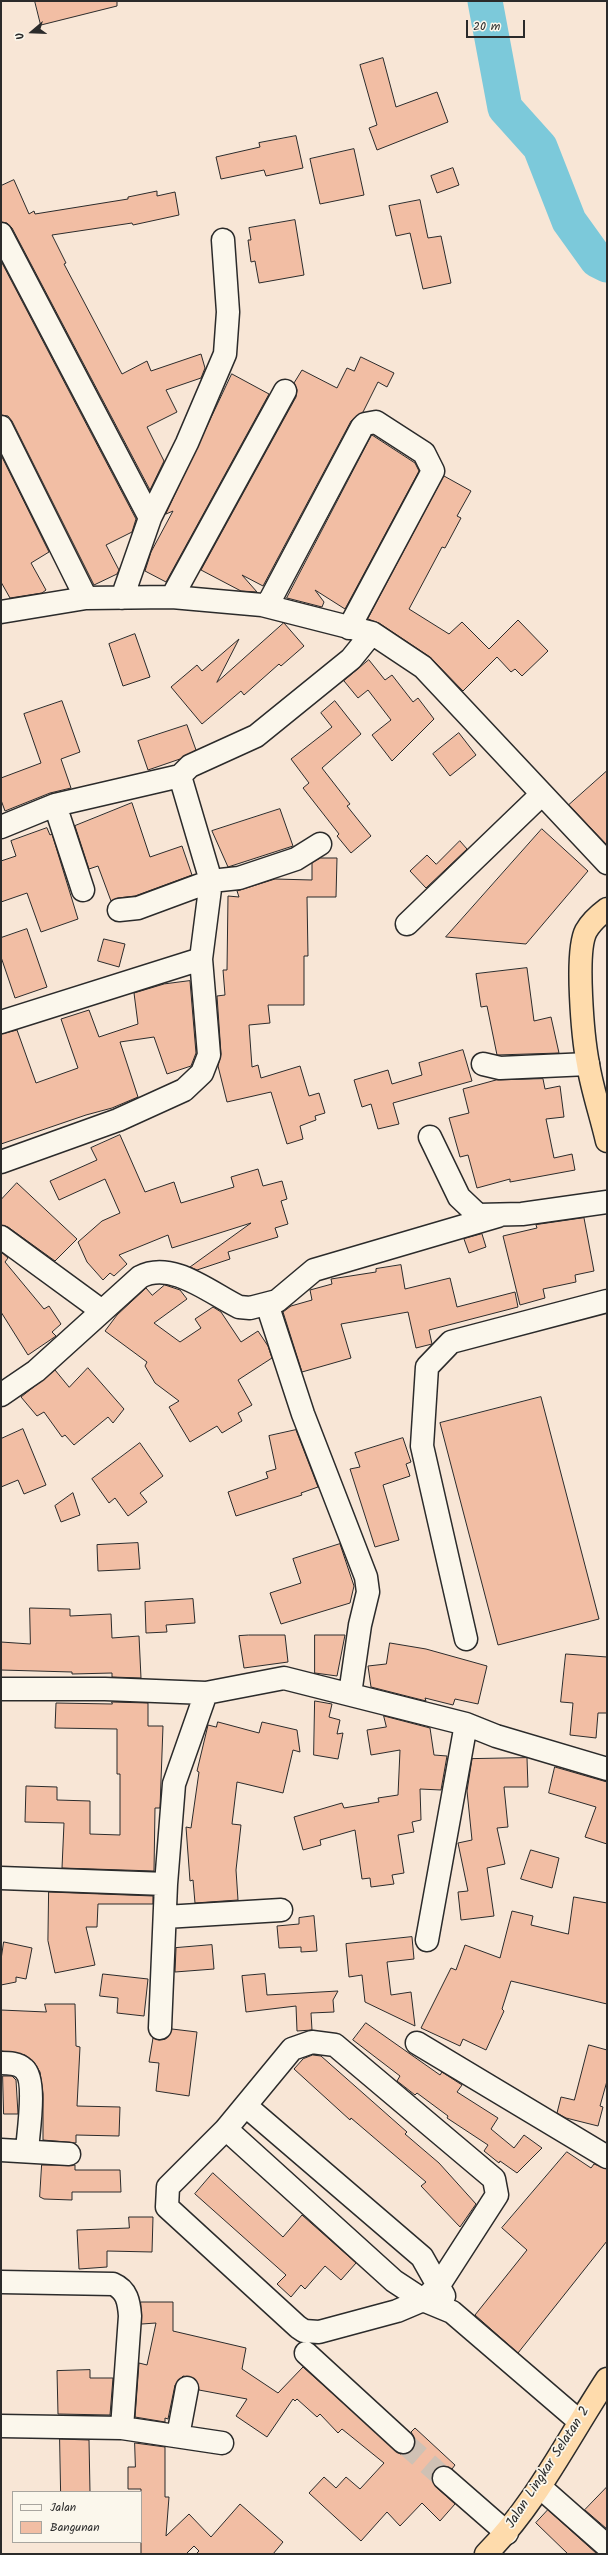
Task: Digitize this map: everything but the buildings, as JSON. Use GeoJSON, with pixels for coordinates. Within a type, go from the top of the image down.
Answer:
{"type":"FeatureCollection","features":[{"type":"Feature","properties":{"kind":"highway"},"geometry":{"type":"LineString","coordinates":[[604,915],[586,931],[582,948],[581,971],[588,1064],[607,1140]]}},
{"type":"Feature","properties":{"kind":"highway","name":"Jalan Lingkar Selatan 2"},"geometry":{"type":"LineString","coordinates":[[486,2554],[507,2533],[540,2487],[579,2421],[607,2379]]}},
{"type":"Feature","properties":{"kind":"street"},"geometry":{"type":"LineString","coordinates":[[1,234],[150,518]]}},
{"type":"Feature","properties":{"kind":"street"},"geometry":{"type":"LineString","coordinates":[[122,598],[150,518],[187,443],[225,354],[228,312],[223,240]]}},
{"type":"Feature","properties":{"kind":"street"},"geometry":{"type":"LineString","coordinates":[[172,597],[285,391]]}},
{"type":"Feature","properties":{"kind":"street"},"geometry":{"type":"LineString","coordinates":[[267,606],[362,428],[366,424],[376,422],[424,453],[432,470],[349,628]]}},
{"type":"Feature","properties":{"kind":"street"},"geometry":{"type":"LineString","coordinates":[[1,428],[86,598]]}},
{"type":"Feature","properties":{"kind":"street"},"geometry":{"type":"LineString","coordinates":[[1,612],[86,598],[172,597],[267,606],[372,633],[423,666],[607,863]]}},
{"type":"Feature","properties":{"kind":"street"},"geometry":{"type":"LineString","coordinates":[[1,827],[55,806],[180,776],[190,766],[256,736],[351,659],[372,633]]}},
{"type":"Feature","properties":{"kind":"street"},"geometry":{"type":"LineString","coordinates":[[1,1162],[118,1120],[184,1090],[202,1073],[209,1055],[201,960],[211,881],[180,776]]}},
{"type":"Feature","properties":{"kind":"street"},"geometry":{"type":"LineString","coordinates":[[407,924],[542,794]]}},
{"type":"Feature","properties":{"kind":"street"},"geometry":{"type":"LineString","coordinates":[[55,806],[83,890]]}},
{"type":"Feature","properties":{"kind":"street"},"geometry":{"type":"LineString","coordinates":[[119,910],[145,906],[211,881],[239,878],[296,859],[320,844]]}},
{"type":"Feature","properties":{"kind":"street"},"geometry":{"type":"LineString","coordinates":[[1,1022],[201,960]]}},
{"type":"Feature","properties":{"kind":"street"},"geometry":{"type":"LineString","coordinates":[[483,1064],[500,1068],[588,1064]]}},
{"type":"Feature","properties":{"kind":"street"},"geometry":{"type":"LineString","coordinates":[[430,1137],[459,1197],[478,1215],[498,1216]]}},
{"type":"Feature","properties":{"kind":"street"},"geometry":{"type":"LineString","coordinates":[[1,1395],[36,1371],[140,1277],[148,1273],[159,1272],[181,1276],[239,1307],[250,1308],[277,1301],[314,1270],[498,1216],[607,1202]]}},
{"type":"Feature","properties":{"kind":"street"},"geometry":{"type":"LineString","coordinates":[[1,1237],[102,1311]]}},
{"type":"Feature","properties":{"kind":"street"},"geometry":{"type":"LineString","coordinates":[[466,1639],[422,1446],[427,1367],[451,1342],[607,1301]]}},
{"type":"Feature","properties":{"kind":"street"},"geometry":{"type":"LineString","coordinates":[[267,1304],[303,1414],[366,1577],[368,1592],[360,1625],[350,1694]]}},
{"type":"Feature","properties":{"kind":"street"},"geometry":{"type":"LineString","coordinates":[[1,1689],[206,1693],[284,1678],[466,1724],[496,1736],[607,1770]]}},
{"type":"Feature","properties":{"kind":"street"},"geometry":{"type":"LineString","coordinates":[[160,2028],[166,1884],[174,1784],[206,1693]]}},
{"type":"Feature","properties":{"kind":"street"},"geometry":{"type":"LineString","coordinates":[[427,1940],[466,1724]]}},
{"type":"Feature","properties":{"kind":"street"},"geometry":{"type":"LineString","coordinates":[[1,1878],[166,1884]]}},
{"type":"Feature","properties":{"kind":"street"},"geometry":{"type":"LineString","coordinates":[[165,1917],[281,1910]]}},
{"type":"Feature","properties":{"kind":"street"},"geometry":{"type":"LineString","coordinates":[[312,2042],[335,2045],[494,2179],[497,2195],[439,2285],[423,2300],[397,2311],[319,2332],[304,2330],[298,2327],[167,2207],[168,2187],[226,2129],[292,2049],[312,2042]]}},
{"type":"Feature","properties":{"kind":"street"},"geometry":{"type":"LineString","coordinates":[[417,2043],[607,2158]]}},
{"type":"Feature","properties":{"kind":"street"},"geometry":{"type":"LineString","coordinates":[[1,2062],[18,2064],[25,2069],[29,2076],[31,2094],[27,2150]]}},
{"type":"Feature","properties":{"kind":"street"},"geometry":{"type":"LineString","coordinates":[[246,2106],[422,2257],[439,2285],[452,2312]]}},
{"type":"Feature","properties":{"kind":"street"},"geometry":{"type":"LineString","coordinates":[[226,2129],[394,2281],[423,2300],[452,2312],[579,2421]]}},
{"type":"Feature","properties":{"kind":"street"},"geometry":{"type":"LineString","coordinates":[[1,2150],[27,2150],[68,2154]]}},
{"type":"Feature","properties":{"kind":"street"},"geometry":{"type":"LineString","coordinates":[[394,2281],[422,2257]]}},
{"type":"Feature","properties":{"kind":"street"},"geometry":{"type":"LineString","coordinates":[[1,2282],[113,2284],[119,2287],[129,2303],[130,2316],[122,2428]]}},
{"type":"Feature","properties":{"kind":"street"},"geometry":{"type":"LineString","coordinates":[[306,2353],[403,2442]]}},
{"type":"Feature","properties":{"kind":"street"},"geometry":{"type":"LineString","coordinates":[[178,2436],[187,2388]]}},
{"type":"Feature","properties":{"kind":"street"},"geometry":{"type":"LineString","coordinates":[[1,2426],[122,2428],[222,2443]]}},
{"type":"Feature","properties":{"kind":"street"},"geometry":{"type":"LineString","coordinates":[[444,2478],[507,2533]]}},
{"type":"Feature","properties":{"kind":"street"},"geometry":{"type":"LineString","coordinates":[[540,2487],[607,2546]]}},
{"type":"Feature","properties":{"kind":"waterway"},"geometry":{"type":"LineString","coordinates":[[485,1],[505,108],[540,147],[569,221],[597,260],[607,265]]}},
{"type":"Feature","properties":{"kind":"tunnel"},"geometry":{"type":"LineString","coordinates":[[403,2442],[444,2478]]}}]}
